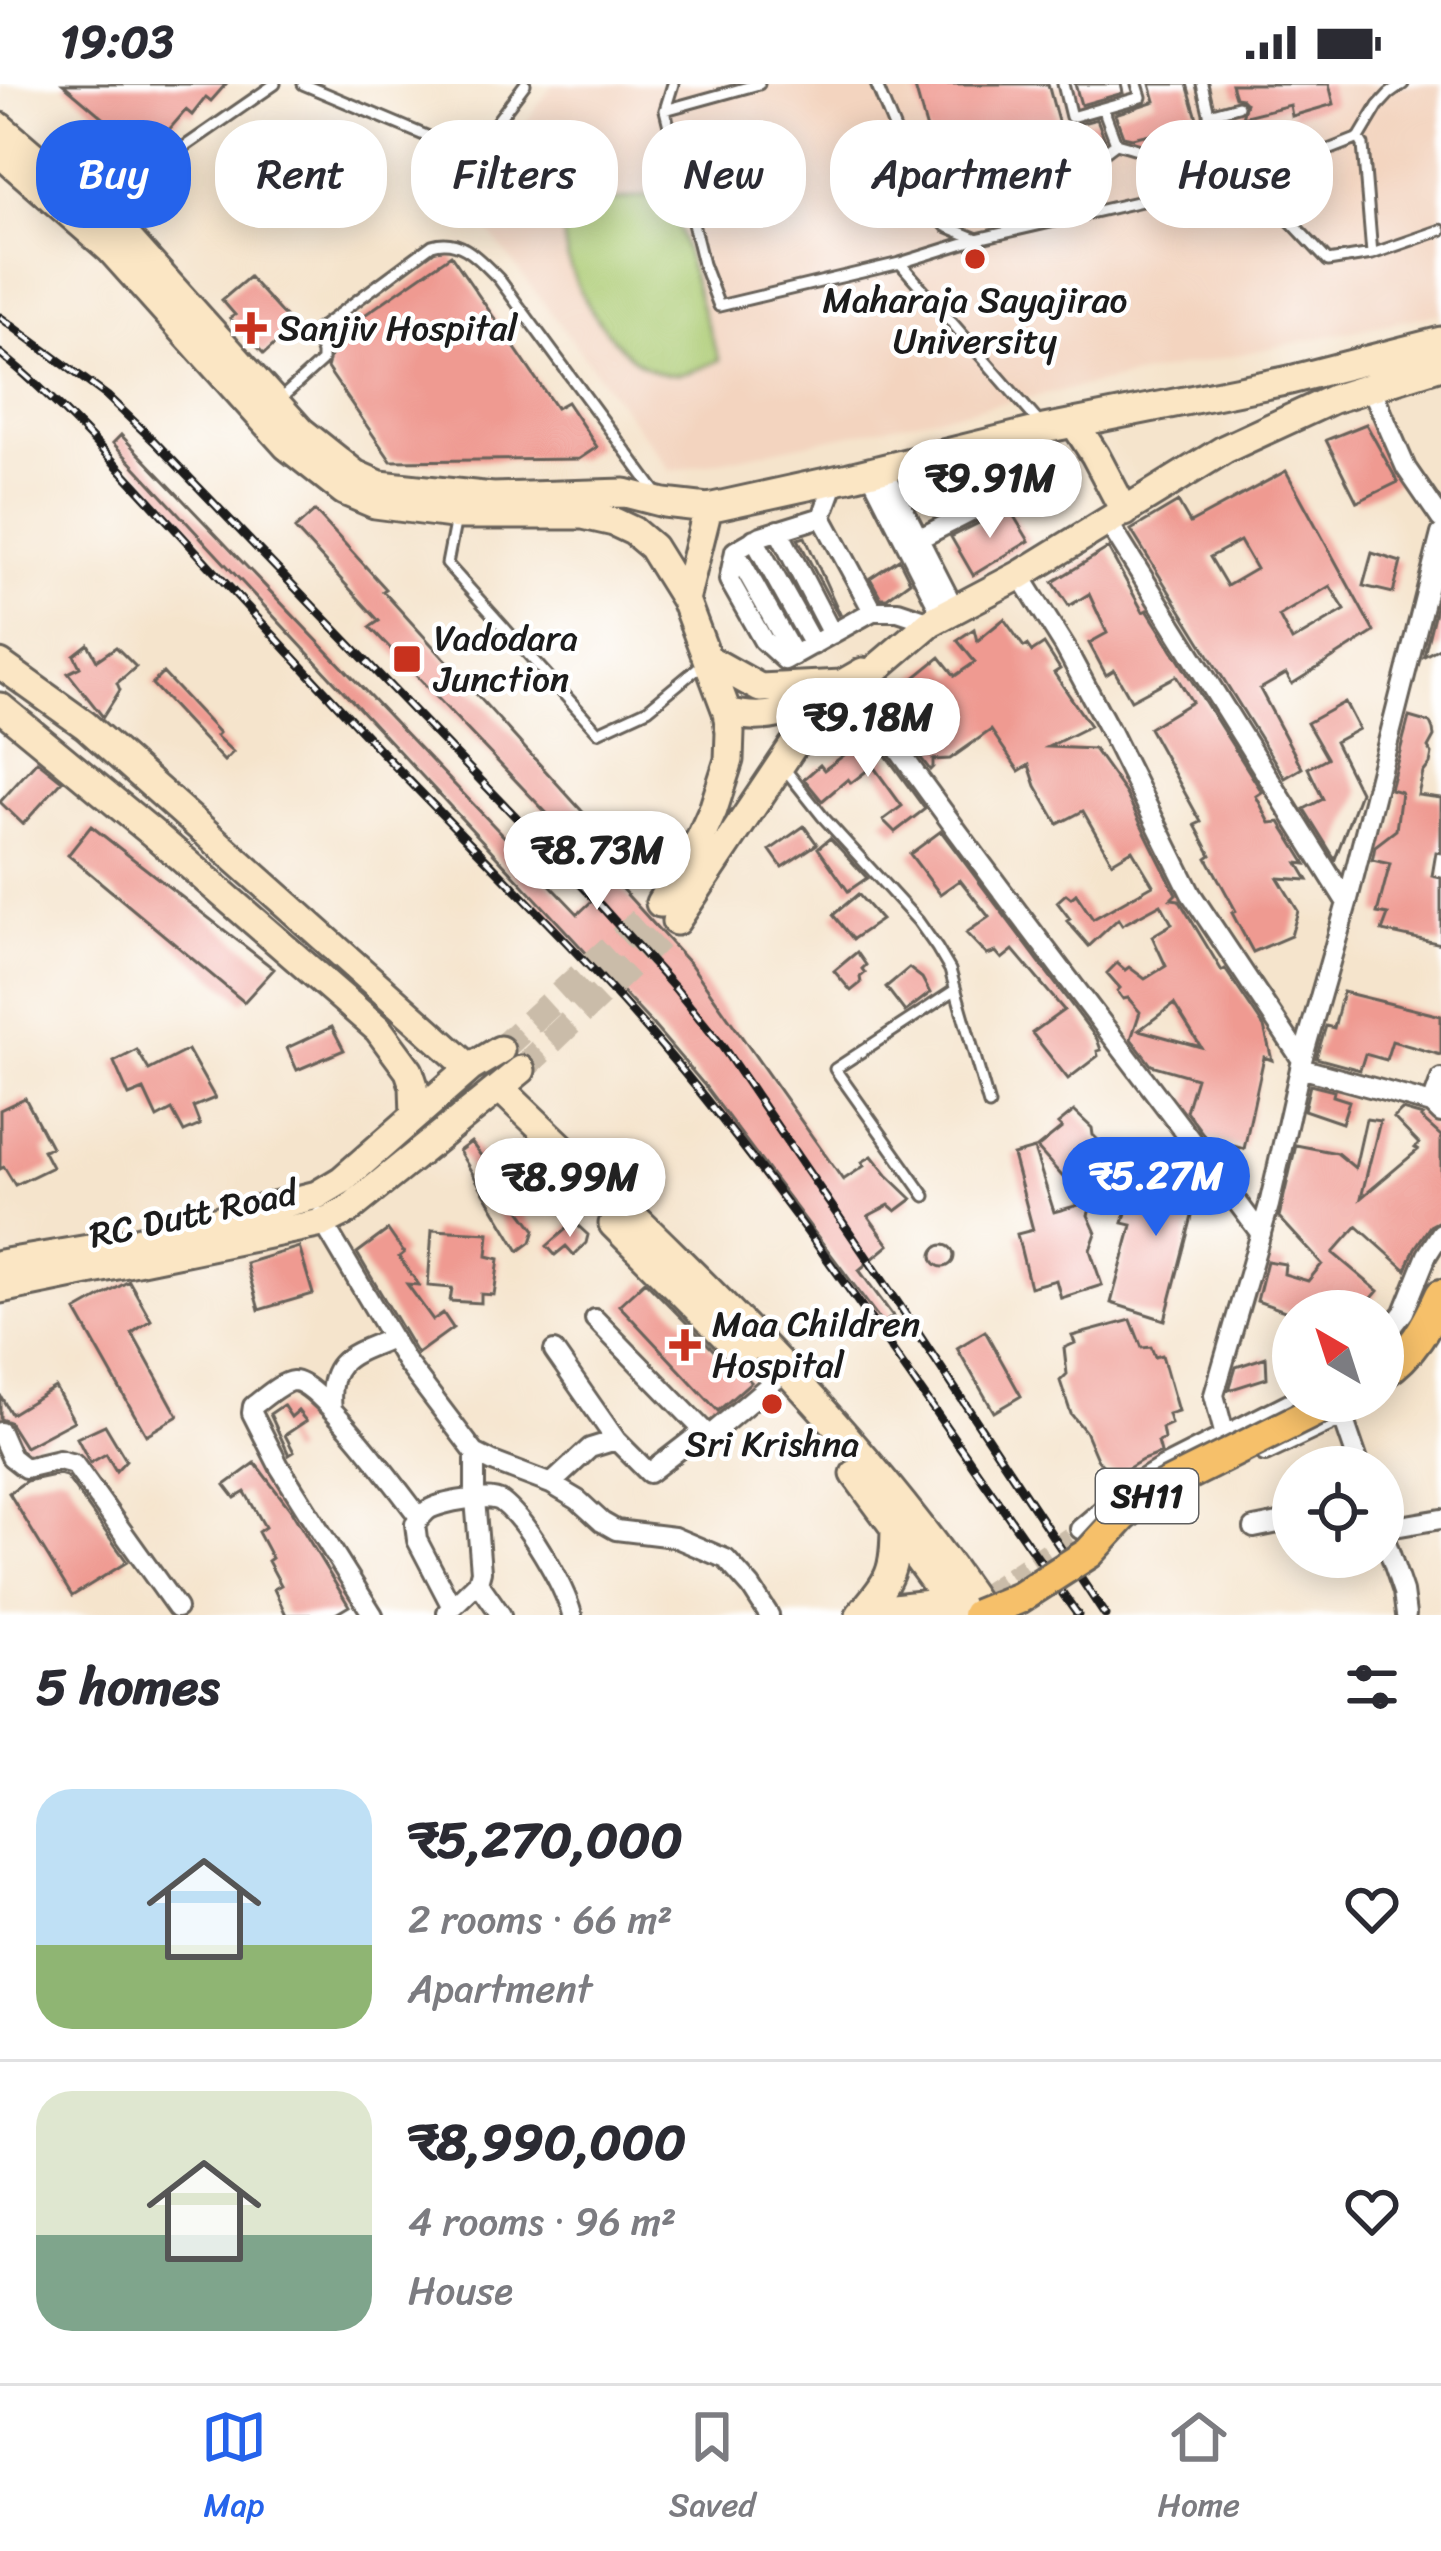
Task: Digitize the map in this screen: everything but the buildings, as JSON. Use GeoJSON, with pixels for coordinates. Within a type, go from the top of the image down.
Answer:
{"type":"FeatureCollection","features":[{"type":"Feature","properties":{"kind":"main road"},"geometry":{"type":"LineString","coordinates":[[0,127],[36,158]]}},
{"type":"Feature","properties":{"kind":"main road"},"geometry":{"type":"LineString","coordinates":[[0,153],[118,257],[215,368],[305,461],[344,491],[375,504],[584,515],[614,522],[652,547],[685,600],[727,712],[730,732],[729,760],[713,810],[668,912],[793,746],[848,686]]}},
{"type":"Feature","properties":{"kind":"main road"},"geometry":{"type":"LineString","coordinates":[[116,228],[318,446],[368,481],[459,505],[625,493],[708,508],[1044,429],[1291,380],[1441,341]]}},
{"type":"Feature","properties":{"kind":"main road"},"geometry":{"type":"LineString","coordinates":[[727,712],[771,717],[848,686],[943,616],[1020,575],[1225,449],[1333,399],[1441,365]]}},
{"type":"Feature","properties":{"kind":"main road"},"geometry":{"type":"LineString","coordinates":[[1075,424],[1095,455],[1117,517]]}},
{"type":"Feature","properties":{"kind":"main road"},"geometry":{"type":"LineString","coordinates":[[685,600],[708,508]]}},
{"type":"Feature","properties":{"kind":"main road"},"geometry":{"type":"LineString","coordinates":[[708,658],[760,688],[848,686]]}},
{"type":"Feature","properties":{"kind":"main road"},"geometry":{"type":"LineString","coordinates":[[0,664],[85,725],[470,1068]]}},
{"type":"Feature","properties":{"kind":"main road"},"geometry":{"type":"LineString","coordinates":[[0,707],[378,1029],[409,1072],[416,1116]]}},
{"type":"Feature","properties":{"kind":"main road","name":"RC Dutt Road"},"geometry":{"type":"LineString","coordinates":[[0,1289],[317,1210],[342,1180],[470,1068],[500,1050]]}},
{"type":"Feature","properties":{"kind":"main road","name":"RC Dutt Road"},"geometry":{"type":"LineString","coordinates":[[0,1264],[317,1210],[348,1210],[502,1086],[628,1225],[779,1377]]}},
{"type":"Feature","properties":{"kind":"main road"},"geometry":{"type":"LineString","coordinates":[[1404,1356],[1441,1294]]}},
{"type":"Feature","properties":{"kind":"main road"},"geometry":{"type":"LineString","coordinates":[[779,1377],[895,1524],[971,1606]]}},
{"type":"Feature","properties":{"kind":"main road"},"geometry":{"type":"LineString","coordinates":[[779,1377],[893,1491],[971,1606]]}},
{"type":"Feature","properties":{"kind":"main road","name":"SH11"},"geometry":{"type":"LineString","coordinates":[[971,1606],[1018,1598],[1089,1553],[1149,1494],[1304,1422]]}},
{"type":"Feature","properties":{"kind":"main road"},"geometry":{"type":"LineString","coordinates":[[865,1615],[889,1582],[895,1524]]}},
{"type":"Feature","properties":{"kind":"main road"},"geometry":{"type":"LineString","coordinates":[[865,1615],[894,1608],[971,1606]]}},
{"type":"Feature","properties":{"kind":"street"},"geometry":{"type":"LineString","coordinates":[[1370,386],[1406,468],[1441,519]]}},
{"type":"Feature","properties":{"kind":"street"},"geometry":{"type":"LineString","coordinates":[[877,470],[918,538],[943,616]]}},
{"type":"Feature","properties":{"kind":"street"},"geometry":{"type":"LineString","coordinates":[[877,470],[943,616]]}},
{"type":"Feature","properties":{"kind":"street"},"geometry":{"type":"LineString","coordinates":[[835,481],[822,518],[873,611]]}},
{"type":"Feature","properties":{"kind":"street"},"geometry":{"type":"LineString","coordinates":[[918,538],[1010,492]]}},
{"type":"Feature","properties":{"kind":"street"},"geometry":{"type":"LineString","coordinates":[[1117,517],[1347,903]]}},
{"type":"Feature","properties":{"kind":"street"},"geometry":{"type":"LineString","coordinates":[[822,518],[754,538],[735,551],[729,580],[763,640],[785,660],[873,611],[943,616]]}},
{"type":"Feature","properties":{"kind":"street"},"geometry":{"type":"LineString","coordinates":[[778,530],[832,634]]}},
{"type":"Feature","properties":{"kind":"street"},"geometry":{"type":"LineString","coordinates":[[1225,1436],[1214,1395],[1261,1234],[1441,533]]}},
{"type":"Feature","properties":{"kind":"street"},"geometry":{"type":"LineString","coordinates":[[754,538],[813,645]]}},
{"type":"Feature","properties":{"kind":"street"},"geometry":{"type":"LineString","coordinates":[[1020,575],[1110,730],[1191,894],[1301,1064],[1436,1109],[1441,1079]]}},
{"type":"Feature","properties":{"kind":"street"},"geometry":{"type":"LineString","coordinates":[[848,686],[1261,1234]]}},
{"type":"Feature","properties":{"kind":"street"},"geometry":{"type":"LineString","coordinates":[[317,1210],[406,1362],[475,1453],[550,1484],[616,1530],[674,1537],[726,1559],[769,1615]]}},
{"type":"Feature","properties":{"kind":"street"},"geometry":{"type":"LineString","coordinates":[[1404,1312],[1441,1233]]}},
{"type":"Feature","properties":{"kind":"street"},"geometry":{"type":"LineString","coordinates":[[1404,1372],[1424,1354],[1441,1318]]}},
{"type":"Feature","properties":{"kind":"street"},"geometry":{"type":"LineString","coordinates":[[595,1319],[709,1436]]}},
{"type":"Feature","properties":{"kind":"street"},"geometry":{"type":"LineString","coordinates":[[332,1410],[330,1390],[337,1366],[392,1338]]}},
{"type":"Feature","properties":{"kind":"street"},"geometry":{"type":"LineString","coordinates":[[554,1352],[616,1440],[649,1472],[698,1435],[709,1436],[779,1377]]}},
{"type":"Feature","properties":{"kind":"street"},"geometry":{"type":"LineString","coordinates":[[374,1615],[279,1466],[252,1414],[253,1406],[290,1381],[299,1382],[332,1410],[420,1518]]}},
{"type":"Feature","properties":{"kind":"street"},"geometry":{"type":"LineString","coordinates":[[1080,1529],[1127,1489],[1272,1412]]}},
{"type":"Feature","properties":{"kind":"street"},"geometry":{"type":"LineString","coordinates":[[1148,1512],[1310,1422]]}},
{"type":"Feature","properties":{"kind":"street"},"geometry":{"type":"LineString","coordinates":[[0,1432],[11,1457],[26,1468],[59,1460],[74,1464],[177,1608]]}},
{"type":"Feature","properties":{"kind":"street"},"geometry":{"type":"LineString","coordinates":[[550,1484],[590,1448],[616,1440]]}},
{"type":"Feature","properties":{"kind":"street"},"geometry":{"type":"LineString","coordinates":[[475,1453],[475,1499],[481,1571],[478,1582],[448,1611],[417,1540],[415,1524],[425,1511],[446,1503],[475,1499],[493,1498],[500,1500],[550,1564],[572,1615]]}},
{"type":"Feature","properties":{"kind":"street"},"geometry":{"type":"LineString","coordinates":[[1404,1527],[1441,1519]]}},
{"type":"Feature","properties":{"kind":"street"},"geometry":{"type":"LineString","coordinates":[[1254,1528],[1272,1524]]}},
{"type":"Feature","properties":{"kind":"street"},"geometry":{"type":"LineString","coordinates":[[1398,1578],[1406,1615]]}},
{"type":"Feature","properties":{"kind":"street"},"geometry":{"type":"LineString","coordinates":[[478,1582],[501,1615]]}},
{"type":"Feature","properties":{"kind":"lane"},"geometry":{"type":"LineString","coordinates":[[191,142],[275,84]]}},
{"type":"Feature","properties":{"kind":"lane"},"geometry":{"type":"LineString","coordinates":[[303,84],[462,152],[472,151],[483,140],[525,84]]}},
{"type":"Feature","properties":{"kind":"lane"},"geometry":{"type":"LineString","coordinates":[[673,84],[665,110],[703,265],[718,306],[900,263],[1020,228]]}},
{"type":"Feature","properties":{"kind":"lane"},"geometry":{"type":"LineString","coordinates":[[665,110],[759,84]]}},
{"type":"Feature","properties":{"kind":"lane"},"geometry":{"type":"LineString","coordinates":[[875,84],[924,200],[946,226],[977,239]]}},
{"type":"Feature","properties":{"kind":"lane"},"geometry":{"type":"LineString","coordinates":[[1063,84],[1071,117],[1141,97],[1137,84]]}},
{"type":"Feature","properties":{"kind":"lane"},"geometry":{"type":"LineString","coordinates":[[1202,84],[1210,120]]}},
{"type":"Feature","properties":{"kind":"lane"},"geometry":{"type":"LineString","coordinates":[[1333,148],[1359,138],[1378,106],[1403,84]]}},
{"type":"Feature","properties":{"kind":"lane"},"geometry":{"type":"LineString","coordinates":[[1209,114],[1238,106]]}},
{"type":"Feature","properties":{"kind":"lane"},"geometry":{"type":"LineString","coordinates":[[1103,107],[1116,143]]}},
{"type":"Feature","properties":{"kind":"lane"},"geometry":{"type":"LineString","coordinates":[[1359,138],[1372,254]]}},
{"type":"Feature","properties":{"kind":"lane"},"geometry":{"type":"LineString","coordinates":[[1116,143],[1136,148]]}},
{"type":"Feature","properties":{"kind":"lane"},"geometry":{"type":"LineString","coordinates":[[1112,146],[1116,143]]}},
{"type":"Feature","properties":{"kind":"lane"},"geometry":{"type":"LineString","coordinates":[[1297,228],[1328,261],[1372,254],[1441,230]]}},
{"type":"Feature","properties":{"kind":"lane"},"geometry":{"type":"LineString","coordinates":[[275,404],[322,362],[317,330],[432,245],[456,244],[499,279],[664,503]]}},
{"type":"Feature","properties":{"kind":"lane"},"geometry":{"type":"LineString","coordinates":[[900,263],[1044,429]]}},
{"type":"Feature","properties":{"kind":"lane"},"geometry":{"type":"LineString","coordinates":[[459,505],[446,564],[598,732],[648,709],[708,658]]}},
{"type":"Feature","properties":{"kind":"lane"},"geometry":{"type":"LineString","coordinates":[[782,765],[918,921],[950,970],[988,1105]]}},
{"type":"Feature","properties":{"kind":"lane"},"geometry":{"type":"LineString","coordinates":[[925,1196],[835,1070],[956,990]]}},
{"type":"Feature","properties":{"kind":"shaded area","name":"Maharaja Sayajirao University"},"geometry":{"type":"Polygon","coordinates":[[[553,84],[1441,84],[1441,313],[671,471],[486,228],[618,228],[618,120],[528,120],[553,84]]]}},
{"type":"Feature","properties":{"kind":"green space"},"geometry":{"type":"Polygon","coordinates":[[[642,197],[642,228],[679,228],[720,360],[673,375],[649,369],[618,344],[591,309],[572,272],[563,228],[618,228],[618,200],[642,197]]]}},
{"type":"Feature","properties":{"kind":"tunnel"},"geometry":{"type":"LineString","coordinates":[[500,1050],[660,903]]}},
{"type":"Feature","properties":{"kind":"tunnel"},"geometry":{"type":"LineString","coordinates":[[521,1070],[676,921]]}},
{"type":"Feature","properties":{"kind":"tunnel"},"geometry":{"type":"LineString","coordinates":[[987,1591],[1080,1529]]}},
{"type":"Feature","properties":{"kind":"railway"},"geometry":{"type":"LineString","coordinates":[[0,317],[107,396],[154,441],[675,988],[722,1046],[1105,1615]]}},
{"type":"Feature","properties":{"kind":"railway"},"geometry":{"type":"LineString","coordinates":[[0,353],[107,455],[658,1042],[798,1220],[1078,1615]]}},
{"type":"Feature","properties":{"kind":"place","name":"Maharaja Sayajirao University"},"geometry":{"type":"Point","coordinates":[975,259]}},
{"type":"Feature","properties":{"kind":"place","name":"Sanjiv Hospital"},"geometry":{"type":"Point","coordinates":[251,328]}},
{"type":"Feature","properties":{"kind":"place","name":"Vadodara Junction"},"geometry":{"type":"Point","coordinates":[407,659]}},
{"type":"Feature","properties":{"kind":"place","name":"Maa Children Hospital"},"geometry":{"type":"Point","coordinates":[685,1345]}},
{"type":"Feature","properties":{"kind":"place","name":"Sri Krishna"},"geometry":{"type":"Point","coordinates":[772,1404]}}]}
